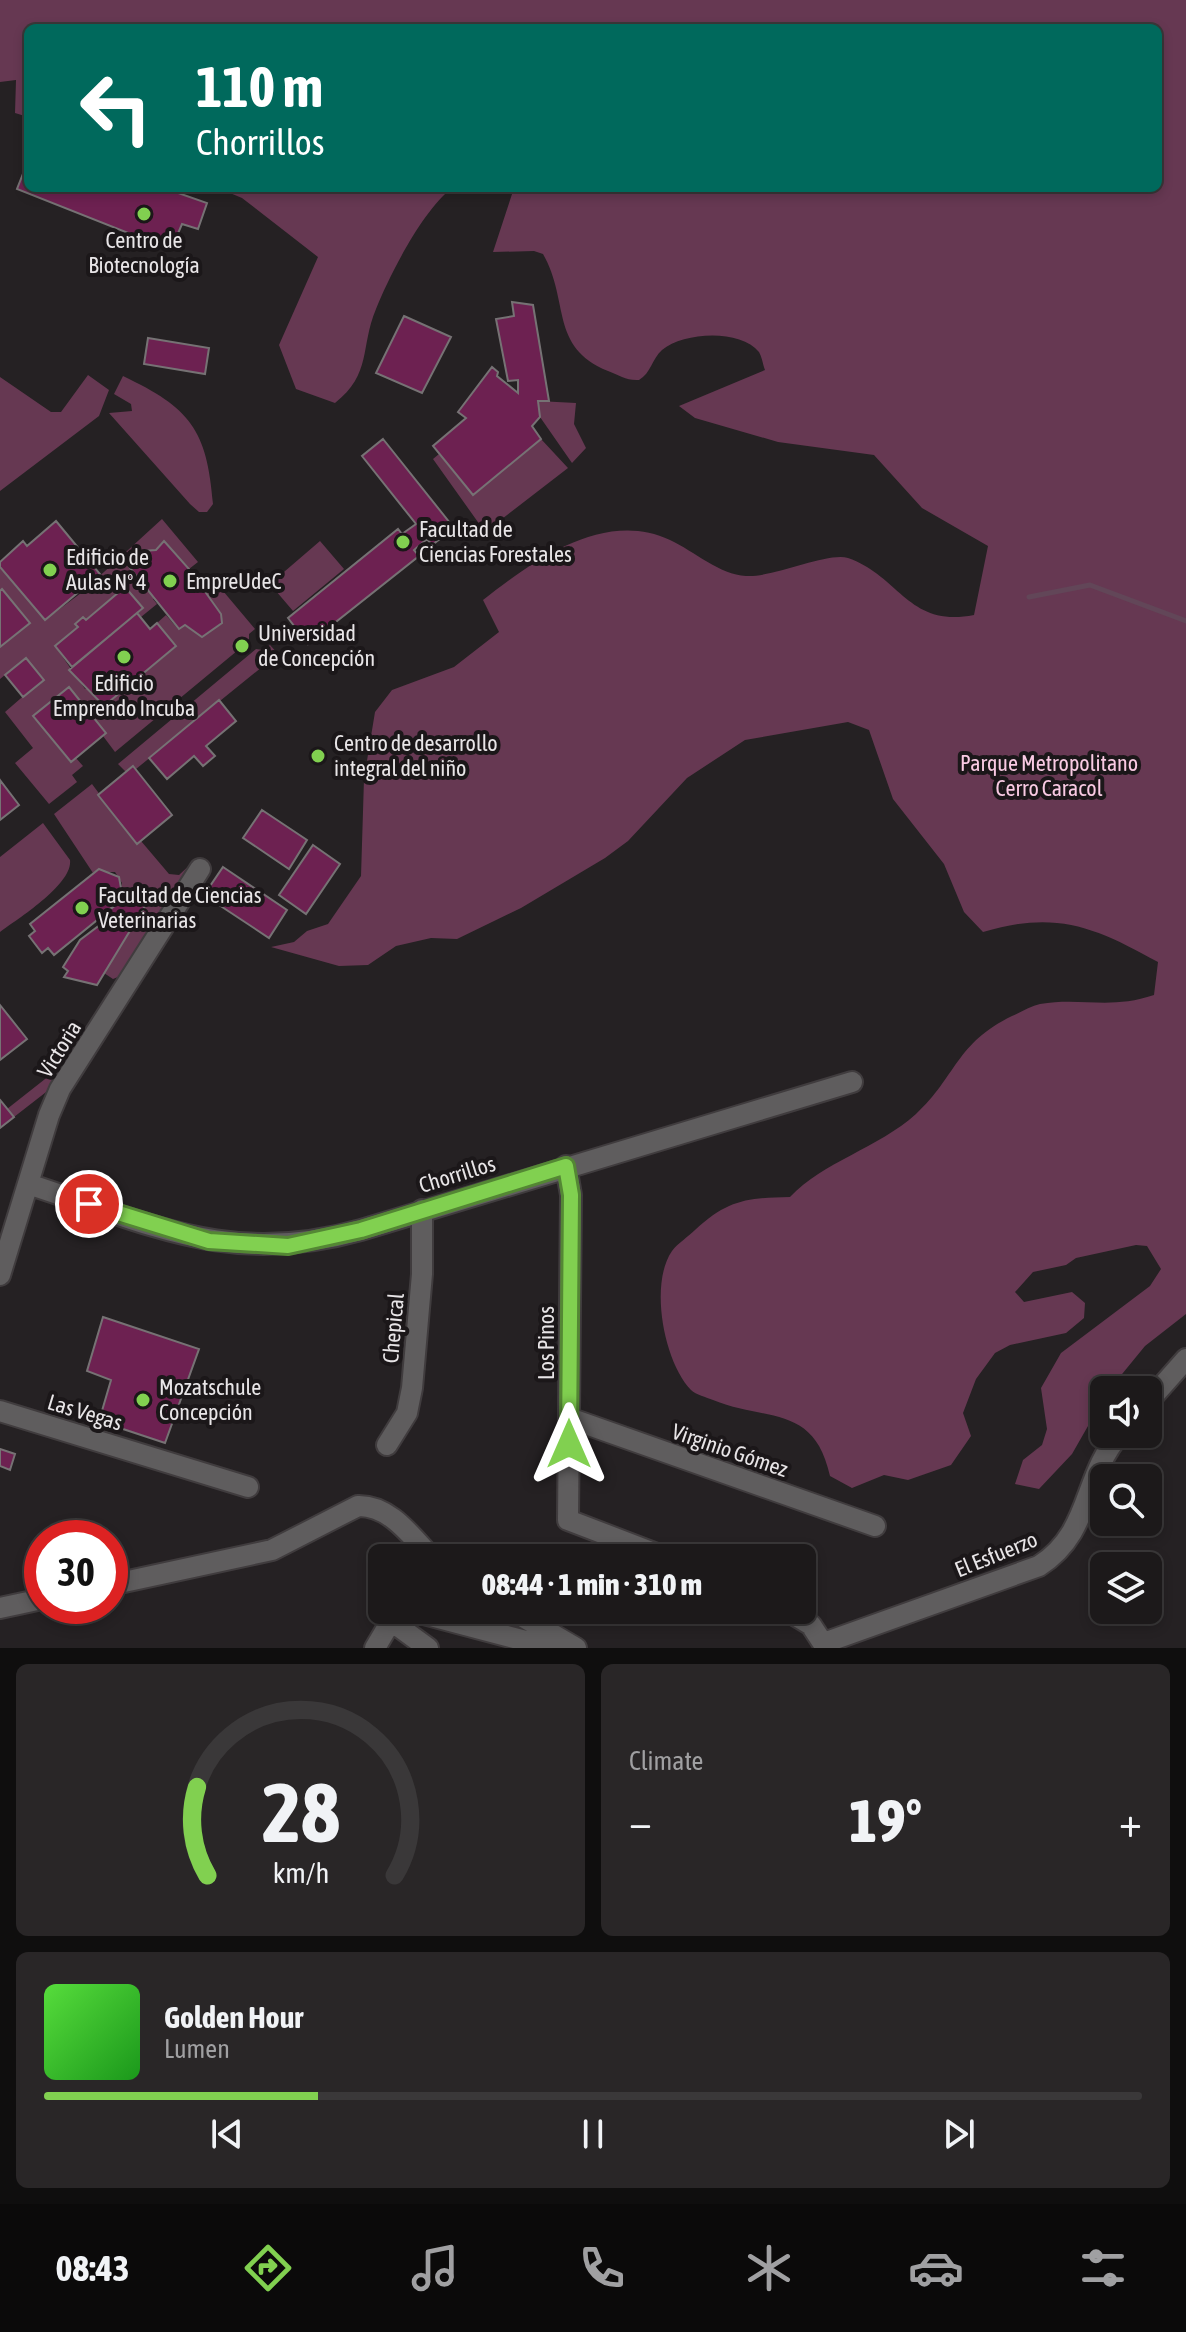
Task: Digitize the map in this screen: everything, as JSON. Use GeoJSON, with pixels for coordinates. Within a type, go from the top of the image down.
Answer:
{"type":"FeatureCollection","features":[{"type":"Feature","properties":{"kind":"street","name":"Victoria"},"geometry":{"type":"LineString","coordinates":[[0,1275],[60,1089],[200,869]]}},
{"type":"Feature","properties":{"kind":"street","name":"Chorrillos"},"geometry":{"type":"LineString","coordinates":[[28,1184],[180,1234],[236,1245],[308,1243],[852,1082]]}},
{"type":"Feature","properties":{"kind":"street","name":"Los Pinos"},"geometry":{"type":"LineString","coordinates":[[566,1166],[571,1195],[568,1520],[631,1544]]}},
{"type":"Feature","properties":{"kind":"street","name":"Chepical"},"geometry":{"type":"LineString","coordinates":[[387,1445],[407,1413],[412,1388],[422,1274],[422,1210]]}},
{"type":"Feature","properties":{"kind":"street"},"geometry":{"type":"LineString","coordinates":[[1162,1386],[1186,1359]]}},
{"type":"Feature","properties":{"kind":"street","name":"Las Vegas"},"geometry":{"type":"LineString","coordinates":[[0,1411],[248,1487]]}},
{"type":"Feature","properties":{"kind":"street","name":"Virginio Gómez"},"geometry":{"type":"LineString","coordinates":[[569,1418],[875,1526]]}},
{"type":"Feature","properties":{"kind":"street","name":"El Esfuerzo"},"geometry":{"type":"LineString","coordinates":[[825,1646],[1039,1566],[1056,1555],[1069,1541],[1109,1448]]}},
{"type":"Feature","properties":{"kind":"street"},"geometry":{"type":"LineString","coordinates":[[128,1581],[272,1550],[358,1506],[369,1505],[399,1522],[419,1544]]}},
{"type":"Feature","properties":{"kind":"street"},"geometry":{"type":"LineString","coordinates":[[0,1608],[24,1603]]}},
{"type":"Feature","properties":{"kind":"street"},"geometry":{"type":"LineString","coordinates":[[375,1648],[389,1624]]}},
{"type":"Feature","properties":{"kind":"street"},"geometry":{"type":"LineString","coordinates":[[395,1624],[428,1648]]}},
{"type":"Feature","properties":{"kind":"street"},"geometry":{"type":"LineString","coordinates":[[461,1624],[552,1648]]}},
{"type":"Feature","properties":{"kind":"street"},"geometry":{"type":"LineString","coordinates":[[535,1624],[576,1648]]}},
{"type":"Feature","properties":{"kind":"street"},"geometry":{"type":"LineString","coordinates":[[809,1624],[825,1646]]}},
{"type":"Feature","properties":{"kind":"green space","name":"Parque Metropolitano Cerro Caracol"},"geometry":{"type":"Polygon","coordinates":[[[0,0],[1186,0],[1186,1314],[1145,1346],[1120,1376],[1090,1376],[1090,1422],[1072,1454],[1039,1489],[1015,1484],[1023,1460],[1042,1445],[1047,1429],[1041,1388],[1061,1353],[1150,1286],[1161,1269],[1147,1246],[1136,1245],[1076,1258],[1066,1265],[1033,1272],[1015,1292],[1024,1302],[1072,1292],[1085,1303],[1084,1318],[1066,1333],[1010,1345],[995,1353],[976,1379],[963,1413],[971,1436],[951,1465],[908,1480],[884,1475],[852,1488],[830,1476],[823,1453],[813,1437],[800,1426],[786,1419],[733,1407],[693,1392],[681,1377],[667,1342],[661,1302],[665,1265],[674,1248],[718,1212],[749,1200],[790,1197],[818,1174],[901,1126],[929,1100],[979,1038],[1012,1016],[1040,1004],[1123,1002],[1154,995],[1158,962],[1094,931],[1032,922],[983,932],[964,912],[944,864],[893,799],[869,730],[848,722],[745,740],[687,778],[628,841],[605,858],[521,908],[457,939],[431,938],[396,946],[368,965],[339,966],[271,947],[294,942],[307,931],[328,924],[361,876],[364,779],[375,712],[392,690],[454,667],[499,632],[483,600],[524,570],[570,544],[595,535],[620,531],[645,532],[670,540],[727,572],[746,576],[827,559],[848,558],[866,566],[906,598],[934,614],[952,617],[974,615],[988,546],[922,508],[874,455],[778,442],[695,418],[679,406],[765,370],[759,352],[750,345],[726,337],[684,339],[662,350],[639,380],[623,377],[589,361],[569,336],[543,254],[534,251],[493,252],[513,192],[1162,192],[1162,24],[24,24],[24,116],[15,113],[16,80],[0,82],[0,0]]]}},
{"type":"Feature","properties":{"kind":"green space"},"geometry":{"type":"Polygon","coordinates":[[[228,192],[448,192],[430,211],[399,261],[371,323],[360,371],[347,392],[335,403],[296,389],[279,345],[318,257],[242,198],[228,192]]]}},
{"type":"Feature","properties":{"kind":"green space"},"geometry":{"type":"Polygon","coordinates":[[[88,375],[109,390],[99,416],[0,491],[0,377],[51,412],[61,412],[88,375]]]}},
{"type":"Feature","properties":{"kind":"green space"},"geometry":{"type":"Polygon","coordinates":[[[123,376],[164,399],[191,424],[200,439],[210,478],[213,504],[207,512],[199,512],[190,504],[109,413],[132,411],[131,404],[114,394],[123,376]]]}},
{"type":"Feature","properties":{"kind":"green space"},"geometry":{"type":"Polygon","coordinates":[[[538,401],[576,403],[574,424],[586,448],[572,463],[540,417],[538,401]]]}},
{"type":"Feature","properties":{"kind":"green space"},"geometry":{"type":"Polygon","coordinates":[[[541,439],[568,468],[485,532],[433,459],[439,454],[473,495],[541,439]]]}},
{"type":"Feature","properties":{"kind":"green space"},"geometry":{"type":"Polygon","coordinates":[[[162,519],[198,562],[189,569],[164,541],[156,550],[142,551],[127,564],[156,597],[153,599],[157,604],[141,617],[137,613],[142,608],[125,587],[86,620],[76,624],[78,627],[55,646],[85,689],[89,687],[104,706],[176,647],[157,623],[166,615],[178,629],[185,625],[202,637],[222,623],[206,593],[218,585],[255,629],[249,634],[249,641],[115,752],[103,736],[106,733],[69,688],[34,717],[70,762],[76,758],[83,766],[72,775],[77,782],[49,804],[15,763],[33,748],[5,712],[43,679],[26,658],[0,679],[0,647],[30,623],[3,590],[0,591],[0,567],[45,620],[81,593],[162,519]]]}},
{"type":"Feature","properties":{"kind":"green space"},"geometry":{"type":"Polygon","coordinates":[[[320,541],[344,569],[293,611],[270,584],[320,541]]]}},
{"type":"Feature","properties":{"kind":"green space"},"geometry":{"type":"Polygon","coordinates":[[[270,645],[278,654],[136,769],[126,772],[118,764],[256,649],[263,650],[270,645]]]}},
{"type":"Feature","properties":{"kind":"green space"},"geometry":{"type":"Polygon","coordinates":[[[92,784],[136,843],[141,841],[169,874],[179,875],[193,862],[167,915],[123,975],[113,979],[104,973],[148,901],[133,892],[123,899],[120,895],[122,883],[115,872],[99,869],[93,873],[54,814],[92,784]]]}},
{"type":"Feature","properties":{"kind":"green space"},"geometry":{"type":"Polygon","coordinates":[[[43,823],[70,860],[69,869],[54,890],[0,932],[0,857],[43,823]]]}},
{"type":"Feature","properties":{"kind":"green space"},"geometry":{"type":"Polygon","coordinates":[[[59,1068],[63,1071],[50,1089],[14,1117],[7,1109],[59,1068]]]}},
{"type":"Feature","properties":{"kind":"building","name":"Centro de Biotecnología"},"geometry":{"type":"Polygon","coordinates":[[[24,171],[24,192],[17,189],[24,171]]]}},
{"type":"Feature","properties":{"kind":"building","name":"Centro de Biotecnología"},"geometry":{"type":"Polygon","coordinates":[[[25,192],[175,192],[207,203],[198,229],[182,224],[171,250],[25,192]]]}},
{"type":"Feature","properties":{"kind":"building"},"geometry":{"type":"Polygon","coordinates":[[[512,302],[533,305],[549,401],[538,401],[540,417],[532,426],[541,439],[473,495],[433,446],[466,418],[458,412],[492,367],[498,372],[497,376],[518,393],[518,380],[508,381],[496,319],[514,316],[512,302]]]}},
{"type":"Feature","properties":{"kind":"building"},"geometry":{"type":"Polygon","coordinates":[[[404,316],[451,337],[422,393],[376,373],[404,316]]]}},
{"type":"Feature","properties":{"kind":"building"},"geometry":{"type":"Polygon","coordinates":[[[148,338],[209,348],[205,374],[144,364],[148,338]]]}},
{"type":"Feature","properties":{"kind":"building","name":"Facultad de Ciencias Forestales"},"geometry":{"type":"Polygon","coordinates":[[[383,439],[454,528],[432,545],[427,539],[414,550],[419,556],[308,644],[288,618],[398,529],[402,534],[416,524],[362,456],[383,439]]]}},
{"type":"Feature","properties":{"kind":"building","name":"Edificio de Aulas N° 4"},"geometry":{"type":"Polygon","coordinates":[[[56,521],[100,574],[45,620],[0,567],[0,562],[23,541],[27,546],[56,521]]]}},
{"type":"Feature","properties":{"kind":"building","name":"EmpreUdeC"},"geometry":{"type":"Polygon","coordinates":[[[164,541],[189,569],[221,614],[222,623],[202,637],[185,625],[179,629],[126,563],[142,551],[156,550],[164,541]]]}},
{"type":"Feature","properties":{"kind":"building"},"geometry":{"type":"Polygon","coordinates":[[[125,587],[143,608],[72,667],[55,646],[78,627],[75,624],[83,617],[86,620],[125,587]]]}},
{"type":"Feature","properties":{"kind":"building"},"geometry":{"type":"Polygon","coordinates":[[[2,589],[30,623],[0,647],[0,591],[2,589]]]}},
{"type":"Feature","properties":{"kind":"building","name":"Edificio Emprendo Incuba"},"geometry":{"type":"Polygon","coordinates":[[[137,613],[150,629],[157,623],[176,646],[104,706],[69,670],[137,613]]]}},
{"type":"Feature","properties":{"kind":"building"},"geometry":{"type":"Polygon","coordinates":[[[26,658],[44,680],[23,697],[5,675],[26,658]]]}},
{"type":"Feature","properties":{"kind":"building"},"geometry":{"type":"Polygon","coordinates":[[[69,687],[106,733],[71,762],[33,716],[69,687]]]}},
{"type":"Feature","properties":{"kind":"building"},"geometry":{"type":"Polygon","coordinates":[[[219,700],[236,721],[206,746],[215,756],[203,766],[194,756],[167,779],[149,758],[219,700]]]}},
{"type":"Feature","properties":{"kind":"building"},"geometry":{"type":"Polygon","coordinates":[[[133,766],[172,815],[137,844],[98,795],[133,766]]]}},
{"type":"Feature","properties":{"kind":"building"},"geometry":{"type":"Polygon","coordinates":[[[0,780],[19,805],[0,820],[0,780]]]}},
{"type":"Feature","properties":{"kind":"building"},"geometry":{"type":"Polygon","coordinates":[[[262,810],[307,840],[289,869],[243,838],[262,810]]]}},
{"type":"Feature","properties":{"kind":"building"},"geometry":{"type":"Polygon","coordinates":[[[313,845],[340,864],[306,914],[279,895],[313,845]]]}},
{"type":"Feature","properties":{"kind":"building"},"geometry":{"type":"Polygon","coordinates":[[[223,867],[287,910],[269,938],[204,895],[223,867]]]}},
{"type":"Feature","properties":{"kind":"building","name":"Facultad de Ciencias Veterinarias"},"geometry":{"type":"Polygon","coordinates":[[[99,869],[119,877],[123,899],[54,955],[48,948],[42,953],[29,936],[35,931],[30,924],[99,869]]]}},
{"type":"Feature","properties":{"kind":"building"},"geometry":{"type":"Polygon","coordinates":[[[132,892],[148,901],[97,985],[64,977],[68,971],[63,967],[80,940],[105,921],[101,916],[132,892]]]}},
{"type":"Feature","properties":{"kind":"building"},"geometry":{"type":"Polygon","coordinates":[[[0,1005],[27,1039],[0,1060],[0,1005]]]}},
{"type":"Feature","properties":{"kind":"building"},"geometry":{"type":"Polygon","coordinates":[[[0,1100],[14,1117],[0,1128],[0,1100]]]}},
{"type":"Feature","properties":{"kind":"building","name":"Mozatschule Concepción"},"geometry":{"type":"Polygon","coordinates":[[[103,1317],[199,1349],[165,1443],[99,1421],[111,1380],[87,1371],[103,1317]]]}},
{"type":"Feature","properties":{"kind":"building"},"geometry":{"type":"Polygon","coordinates":[[[0,1449],[15,1454],[10,1470],[0,1466],[0,1449]]]}},
{"type":"Feature","properties":{"kind":"waterway"},"geometry":{"type":"LineString","coordinates":[[1029,597],[1090,585],[1186,621]]}},
{"type":"Feature","properties":{"kind":"place","name":"Centro de Biotecnología"},"geometry":{"type":"Point","coordinates":[144,214]}},
{"type":"Feature","properties":{"kind":"place","name":"Facultad de Ciencias Forestales"},"geometry":{"type":"Point","coordinates":[403,542]}},
{"type":"Feature","properties":{"kind":"place","name":"Edificio de Aulas N° 4"},"geometry":{"type":"Point","coordinates":[50,570]}},
{"type":"Feature","properties":{"kind":"place","name":"EmpreUdeC"},"geometry":{"type":"Point","coordinates":[170,581]}},
{"type":"Feature","properties":{"kind":"place","name":"Universidad de Concepción"},"geometry":{"type":"Point","coordinates":[242,646]}},
{"type":"Feature","properties":{"kind":"place","name":"Edificio Emprendo Incuba"},"geometry":{"type":"Point","coordinates":[124,657]}},
{"type":"Feature","properties":{"kind":"place","name":"Centro de desarrollo integral del niño"},"geometry":{"type":"Point","coordinates":[318,756]}},
{"type":"Feature","properties":{"kind":"place","name":"Facultad de Ciencias Veterinarias"},"geometry":{"type":"Point","coordinates":[82,908]}},
{"type":"Feature","properties":{"kind":"place","name":"Mozatschule Concepción"},"geometry":{"type":"Point","coordinates":[143,1400]}},
{"type":"Feature","properties":{"kind":"route"},"geometry":{"type":"LineString","coordinates":[[89,1204],[209,1241],[288,1246],[334,1238],[566,1166],[571,1195],[569,1444]]}}]}
